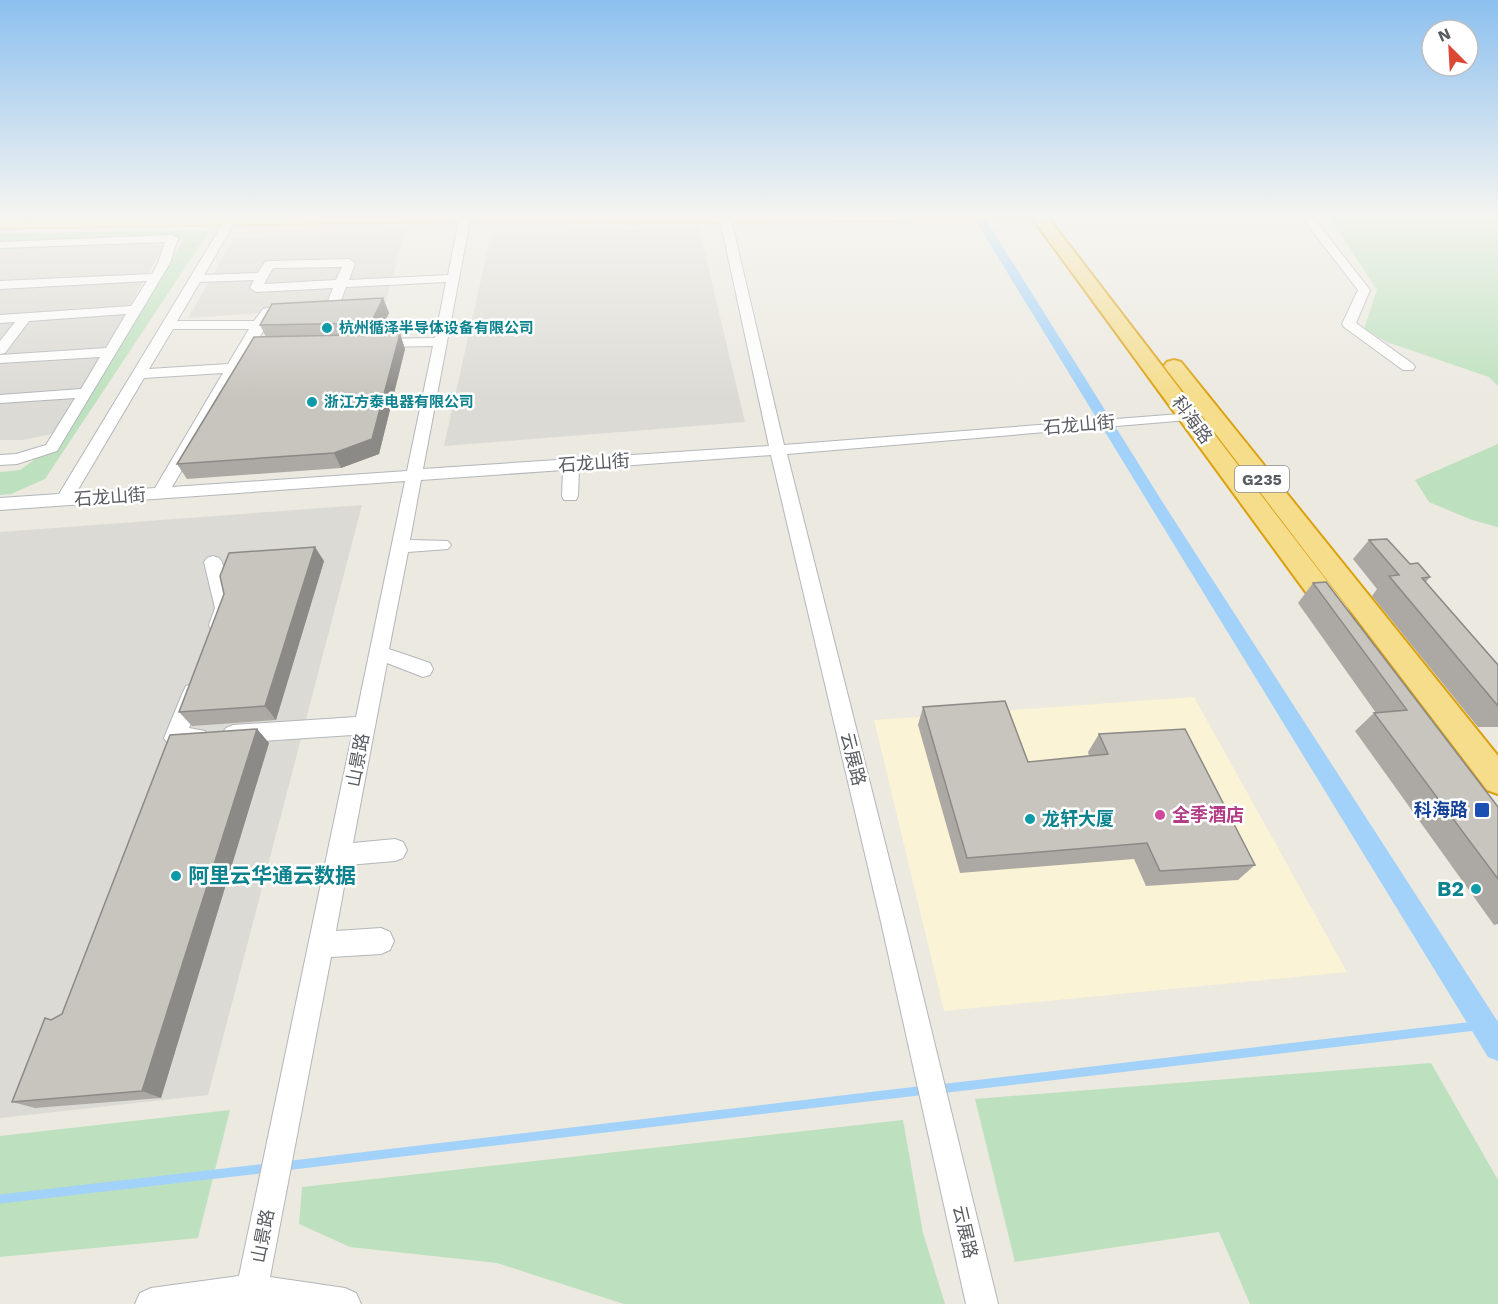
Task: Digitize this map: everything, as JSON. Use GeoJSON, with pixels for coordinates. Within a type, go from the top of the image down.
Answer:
{"type":"FeatureCollection","features":[{"type":"Feature","properties":{"kind":"highway","name":"科海路"},"geometry":{"type":"LineString","coordinates":[[1083,276],[1351,632]]}},
{"type":"Feature","properties":{"kind":"highway","name":"科海路"},"geometry":{"type":"LineString","coordinates":[[1102,276],[1487,789]]}},
{"type":"Feature","properties":{"kind":"highway","name":"科海路"},"geometry":{"type":"LineString","coordinates":[[1385,676],[1487,789]]}},
{"type":"Feature","properties":{"kind":"street"},"geometry":{"type":"LineString","coordinates":[[63,500],[196,276]]}},
{"type":"Feature","properties":{"kind":"street"},"geometry":{"type":"LineString","coordinates":[[194,279],[262,276],[256,288],[454,278]]}},
{"type":"Feature","properties":{"kind":"street"},"geometry":{"type":"LineString","coordinates":[[160,493],[232,368],[251,346],[258,326],[268,312],[332,308],[345,276]]}},
{"type":"Feature","properties":{"kind":"street","name":"云展路"},"geometry":{"type":"LineString","coordinates":[[738,276],[928,1069],[981,1304]]}},
{"type":"Feature","properties":{"kind":"street"},"geometry":{"type":"LineString","coordinates":[[1353,276],[1364,290],[1349,324],[1408,367]]}},
{"type":"Feature","properties":{"kind":"street"},"geometry":{"type":"LineString","coordinates":[[0,285],[156,277]]}},
{"type":"Feature","properties":{"kind":"street"},"geometry":{"type":"LineString","coordinates":[[0,460],[17,459],[52,448],[156,277]]}},
{"type":"Feature","properties":{"kind":"street","name":"山景路"},"geometry":{"type":"LineString","coordinates":[[250,1297],[454,278]]}},
{"type":"Feature","properties":{"kind":"street"},"geometry":{"type":"LineString","coordinates":[[0,319],[135,310]]}},
{"type":"Feature","properties":{"kind":"street"},"geometry":{"type":"LineString","coordinates":[[0,350],[26,317]]}},
{"type":"Feature","properties":{"kind":"street"},"geometry":{"type":"LineString","coordinates":[[167,325],[258,326]]}},
{"type":"Feature","properties":{"kind":"street"},"geometry":{"type":"LineString","coordinates":[[361,344],[442,342]]}},
{"type":"Feature","properties":{"kind":"street"},"geometry":{"type":"LineString","coordinates":[[0,359],[111,352]]}},
{"type":"Feature","properties":{"kind":"street"},"geometry":{"type":"LineString","coordinates":[[138,374],[232,368]]}},
{"type":"Feature","properties":{"kind":"street"},"geometry":{"type":"LineString","coordinates":[[0,399],[85,393]]}},
{"type":"Feature","properties":{"kind":"street","name":"石龙山街"},"geometry":{"type":"LineString","coordinates":[[0,504],[778,450],[1188,416]]}},
{"type":"Feature","properties":{"kind":"street"},"geometry":{"type":"LineString","coordinates":[[570,496],[571,465]]}},
{"type":"Feature","properties":{"kind":"street"},"geometry":{"type":"LineString","coordinates":[[401,546],[442,545]]}},
{"type":"Feature","properties":{"kind":"street"},"geometry":{"type":"LineString","coordinates":[[212,641],[224,608],[213,562]]}},
{"type":"Feature","properties":{"kind":"street"},"geometry":{"type":"LineString","coordinates":[[380,653],[423,669]]}},
{"type":"Feature","properties":{"kind":"street"},"geometry":{"type":"LineString","coordinates":[[200,673],[171,749],[365,725]]}},
{"type":"Feature","properties":{"kind":"street"},"geometry":{"type":"LineString","coordinates":[[339,855],[395,850]]}},
{"type":"Feature","properties":{"kind":"street"},"geometry":{"type":"LineString","coordinates":[[321,945],[381,941]]}},
{"type":"Feature","properties":{"kind":"street"},"geometry":{"type":"LineString","coordinates":[[151,1304],[250,1297],[345,1304]]}},
{"type":"Feature","properties":{"kind":"shaded area"},"geometry":{"type":"Polygon","coordinates":[[[0,276],[147,276],[56,433],[23,440],[0,440],[0,276]]]}},
{"type":"Feature","properties":{"kind":"shaded area"},"geometry":{"type":"Polygon","coordinates":[[[212,276],[393,276],[385,304],[188,318],[212,276]]]}},
{"type":"Feature","properties":{"kind":"shaded area"},"geometry":{"type":"Polygon","coordinates":[[[482,276],[710,276],[745,422],[444,446],[482,276]]]}},
{"type":"Feature","properties":{"kind":"shaded area"},"geometry":{"type":"Polygon","coordinates":[[[362,505],[208,1095],[0,1118],[0,532],[362,505]]]}},
{"type":"Feature","properties":{"kind":"shaded area"},"geometry":{"type":"Polygon","coordinates":[[[1194,697],[1347,972],[944,1011],[874,720],[1194,697]]]}},
{"type":"Feature","properties":{"kind":"green space"},"geometry":{"type":"Polygon","coordinates":[[[161,276],[180,276],[45,479],[11,494],[0,495],[0,472],[20,470],[58,443],[161,276]]]}},
{"type":"Feature","properties":{"kind":"green space"},"geometry":{"type":"Polygon","coordinates":[[[1368,276],[1498,276],[1498,386],[1489,377],[1387,342],[1364,329],[1377,290],[1368,276]]]}},
{"type":"Feature","properties":{"kind":"green space"},"geometry":{"type":"Polygon","coordinates":[[[1498,444],[1498,527],[1472,520],[1429,502],[1415,480],[1498,444]]]}},
{"type":"Feature","properties":{"kind":"green space"},"geometry":{"type":"Polygon","coordinates":[[[1431,1063],[1498,1180],[1498,1304],[1250,1304],[1219,1232],[1015,1262],[975,1099],[1431,1063]]]}},
{"type":"Feature","properties":{"kind":"green space"},"geometry":{"type":"Polygon","coordinates":[[[230,1110],[198,1238],[0,1257],[0,1136],[230,1110]]]}},
{"type":"Feature","properties":{"kind":"green space"},"geometry":{"type":"Polygon","coordinates":[[[903,1120],[923,1233],[945,1304],[624,1304],[497,1263],[350,1247],[299,1224],[302,1187],[903,1120]]]}},
{"type":"Feature","properties":{"kind":"building"},"geometry":{"type":"Polygon","coordinates":[[[383,298],[371,323],[260,325],[272,304],[383,298]]]}},
{"type":"Feature","properties":{"kind":"building","name":"浙江方泰电器有限公司"},"geometry":{"type":"Polygon","coordinates":[[[400,334],[372,439],[334,453],[177,464],[254,337],[400,334]]]}},
{"type":"Feature","properties":{"kind":"building"},"geometry":{"type":"Polygon","coordinates":[[[1387,539],[1410,564],[1418,563],[1430,577],[1422,578],[1498,665],[1498,706],[1389,576],[1399,575],[1369,540],[1387,539]]]}},
{"type":"Feature","properties":{"kind":"building"},"geometry":{"type":"Polygon","coordinates":[[[315,547],[265,706],[179,712],[224,594],[220,576],[229,553],[315,547]]]}},
{"type":"Feature","properties":{"kind":"building"},"geometry":{"type":"Polygon","coordinates":[[[1326,582],[1498,807],[1498,879],[1374,713],[1407,710],[1313,583],[1326,582]]]}},
{"type":"Feature","properties":{"kind":"building"},"geometry":{"type":"Polygon","coordinates":[[[1005,701],[1028,762],[1108,754],[1099,734],[1185,729],[1255,865],[1160,871],[1147,843],[967,858],[923,707],[1005,701]]]}},
{"type":"Feature","properties":{"kind":"building"},"geometry":{"type":"Polygon","coordinates":[[[257,729],[142,1091],[12,1102],[45,1018],[51,1020],[62,1014],[170,735],[257,729]]]}},
{"type":"Feature","properties":{"kind":"waterway"},"geometry":{"type":"LineString","coordinates":[[1015,276],[1159,510],[1498,1047]]}},
{"type":"Feature","properties":{"kind":"waterway"},"geometry":{"type":"LineString","coordinates":[[939,1089],[1484,1025]]}},
{"type":"Feature","properties":{"kind":"waterway"},"geometry":{"type":"LineString","coordinates":[[284,1166],[926,1090]]}},
{"type":"Feature","properties":{"kind":"waterway"},"geometry":{"type":"LineString","coordinates":[[0,1199],[268,1168]]}},
{"type":"Feature","properties":{"kind":"place","name":"杭州循泽半导体设备有限公司"},"geometry":{"type":"Point","coordinates":[327,328]}},
{"type":"Feature","properties":{"kind":"place","name":"浙江方泰电器有限公司"},"geometry":{"type":"Point","coordinates":[312,402]}},
{"type":"Feature","properties":{"kind":"place","name":"科海路"},"geometry":{"type":"Point","coordinates":[1482,810]}},
{"type":"Feature","properties":{"kind":"place","name":"全季酒店"},"geometry":{"type":"Point","coordinates":[1160,815]}},
{"type":"Feature","properties":{"kind":"place","name":"龙轩大厦"},"geometry":{"type":"Point","coordinates":[1030,819]}},
{"type":"Feature","properties":{"kind":"place","name":"阿里云华通云数据"},"geometry":{"type":"Point","coordinates":[176,876]}},
{"type":"Feature","properties":{"kind":"place","name":"B2"},"geometry":{"type":"Point","coordinates":[1476,889]}}]}
